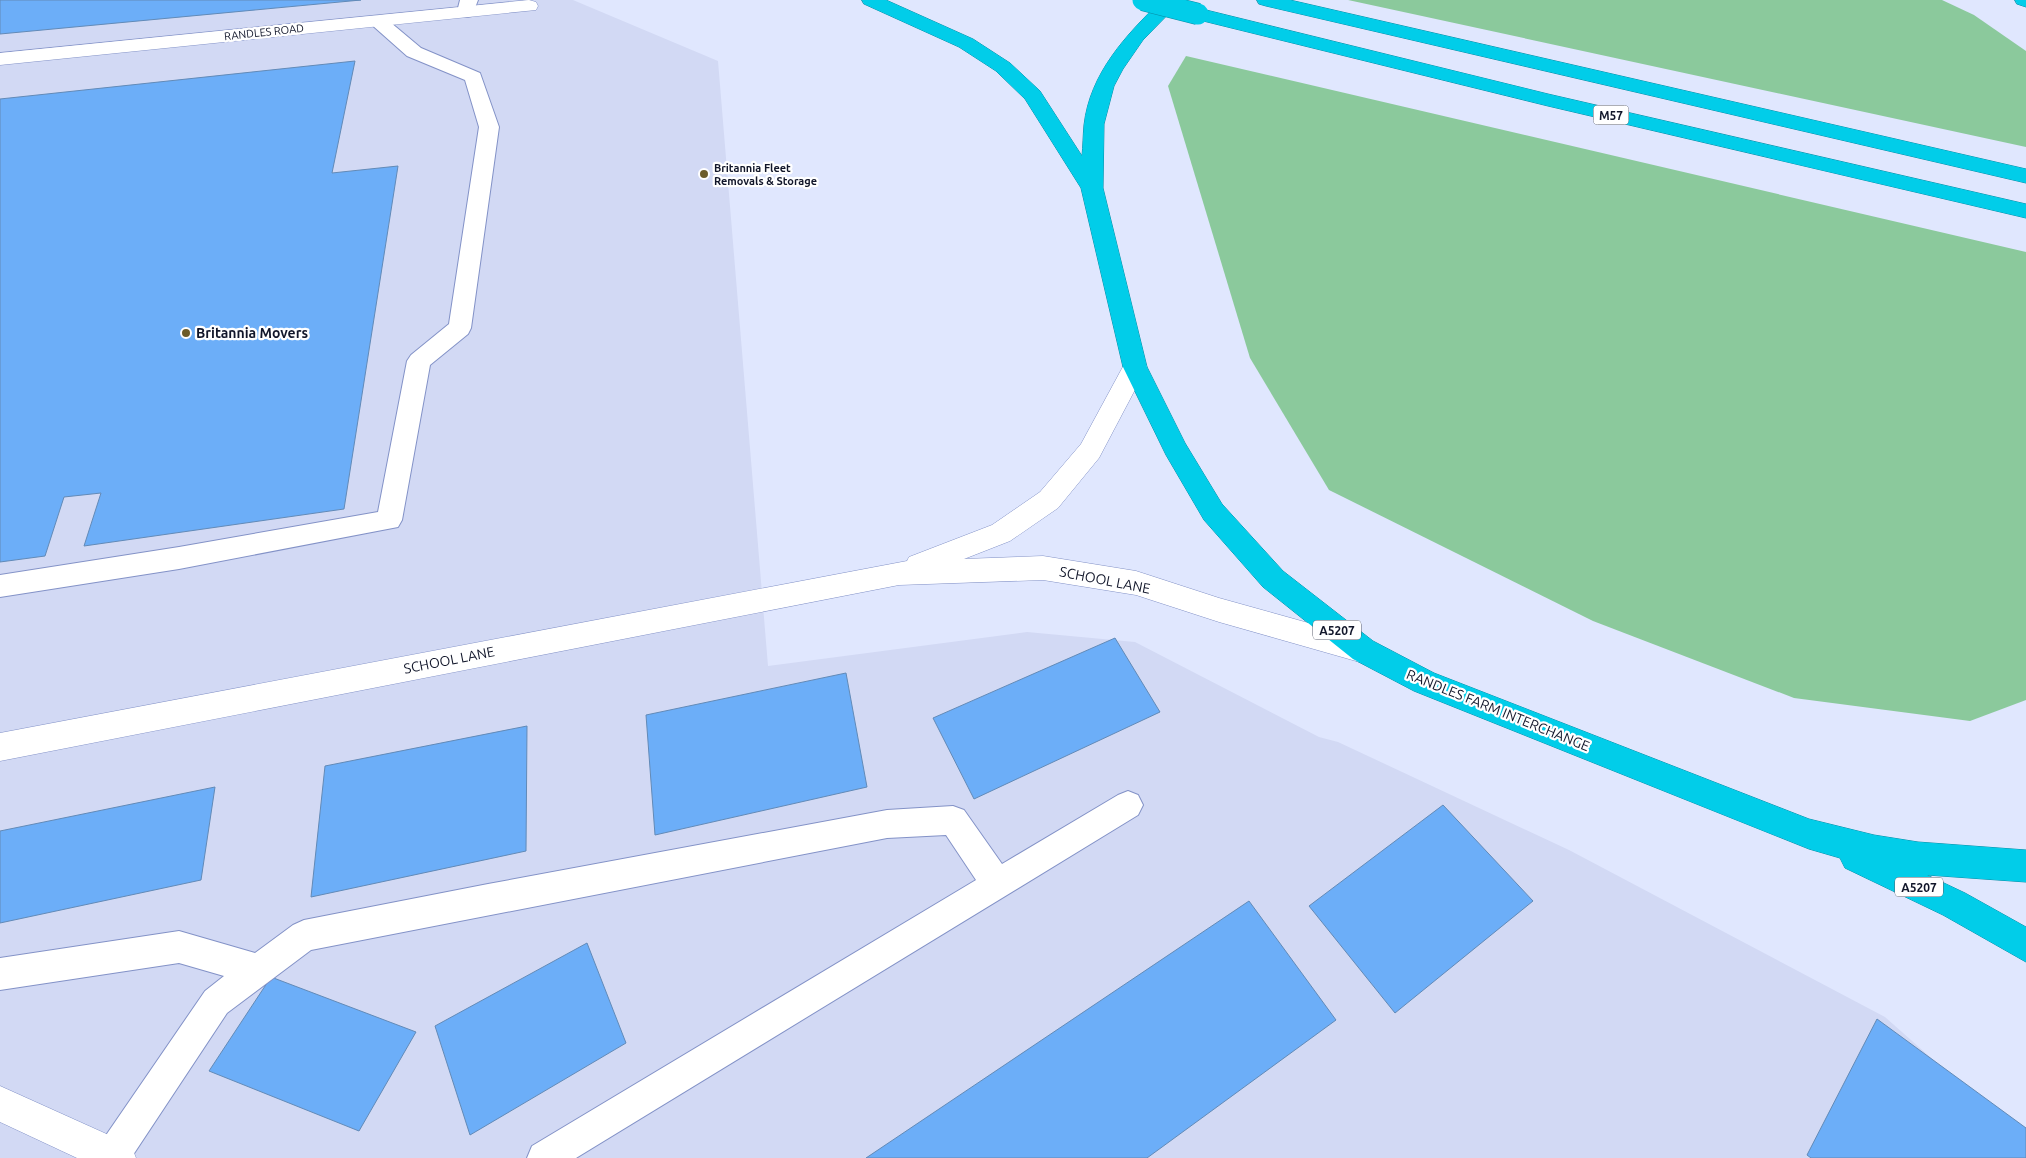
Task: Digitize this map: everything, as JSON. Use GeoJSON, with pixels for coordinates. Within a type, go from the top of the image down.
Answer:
{"type":"FeatureCollection","features":[{"type":"Feature","properties":{"kind":"highway"},"geometry":{"type":"LineString","coordinates":[[871,0],[966,43],[1003,68],[1033,95],[1092,188]]}},
{"type":"Feature","properties":{"kind":"highway","name":"M57"},"geometry":{"type":"LineString","coordinates":[[1143,0],[1548,100],[2026,211]]}},
{"type":"Feature","properties":{"kind":"highway","name":"RANDLES FARM INTERCHANGE"},"geometry":{"type":"LineString","coordinates":[[1173,0],[1136,36],[1113,68],[1104,86],[1094,124],[1092,188],[1135,367],[1175,448],[1213,512],[1273,579],[1363,650],[1424,682],[1809,834],[1856,848],[1902,856],[1963,863],[2026,866]]}},
{"type":"Feature","properties":{"kind":"highway","name":"M57"},"geometry":{"type":"LineString","coordinates":[[1266,0],[2026,176]]}},
{"type":"Feature","properties":{"kind":"highway","name":"A5207"},"geometry":{"type":"LineString","coordinates":[[1809,834],[1954,904],[2026,945]]}},
{"type":"Feature","properties":{"kind":"main road","name":"RANDLES ROAD"},"geometry":{"type":"LineString","coordinates":[[0,59],[378,21],[467,6],[529,6]]}},
{"type":"Feature","properties":{"kind":"main road","name":"SCHOOL LANE"},"geometry":{"type":"LineString","coordinates":[[899,573],[1001,533],[1049,500],[1090,451],[1135,367]]}},
{"type":"Feature","properties":{"kind":"main road","name":"SCHOOL LANE"},"geometry":{"type":"LineString","coordinates":[[0,747],[899,573],[1043,568],[1127,582],[1363,650]]}},
{"type":"Feature","properties":{"kind":"main road"},"geometry":{"type":"LineString","coordinates":[[0,1104],[115,1157]]}},
{"type":"Feature","properties":{"kind":"lane"},"geometry":{"type":"LineString","coordinates":[[0,586],[179,558],[389,520],[419,361],[460,328],[489,127],[473,77],[414,52],[378,21]]}},
{"type":"Feature","properties":{"kind":"lane"},"geometry":{"type":"LineString","coordinates":[[544,1158],[1128,805]]}},
{"type":"Feature","properties":{"kind":"lane"},"geometry":{"type":"LineString","coordinates":[[115,1157],[216,1002],[304,936],[488,899],[887,824],[953,820],[997,884]]}},
{"type":"Feature","properties":{"kind":"lane"},"geometry":{"type":"LineString","coordinates":[[0,974],[179,947],[260,970]]}},
{"type":"Feature","properties":{"kind":"shaded area"},"geometry":{"type":"Polygon","coordinates":[[[0,0],[573,0],[718,61],[768,666],[1027,632],[1135,642],[1319,737],[1338,742],[1569,850],[1885,1017],[2026,1142],[2026,1158],[0,1158],[0,0]]]}},
{"type":"Feature","properties":{"kind":"green space"},"geometry":{"type":"Polygon","coordinates":[[[1348,0],[1942,0],[1974,15],[2026,51],[2026,147],[1348,0]]]}},
{"type":"Feature","properties":{"kind":"green space"},"geometry":{"type":"Polygon","coordinates":[[[1186,56],[2026,252],[2026,700],[1970,721],[1794,698],[1593,621],[1329,490],[1250,358],[1168,86],[1186,56]]]}},
{"type":"Feature","properties":{"kind":"building"},"geometry":{"type":"Polygon","coordinates":[[[0,0],[361,0],[0,34],[0,0]]]}},
{"type":"Feature","properties":{"kind":"building","name":"Britannia Movers"},"geometry":{"type":"Polygon","coordinates":[[[355,61],[332,173],[398,166],[344,509],[84,546],[101,493],[64,497],[45,556],[0,562],[0,99],[355,61]]]}},
{"type":"Feature","properties":{"kind":"building"},"geometry":{"type":"Polygon","coordinates":[[[1115,638],[1160,712],[974,799],[933,718],[1115,638]]]}},
{"type":"Feature","properties":{"kind":"building"},"geometry":{"type":"Polygon","coordinates":[[[846,673],[867,787],[655,835],[646,715],[846,673]]]}},
{"type":"Feature","properties":{"kind":"building"},"geometry":{"type":"Polygon","coordinates":[[[527,726],[526,851],[311,897],[325,766],[527,726]]]}},
{"type":"Feature","properties":{"kind":"building"},"geometry":{"type":"Polygon","coordinates":[[[215,787],[201,880],[0,923],[0,831],[215,787]]]}},
{"type":"Feature","properties":{"kind":"building"},"geometry":{"type":"Polygon","coordinates":[[[1443,805],[1533,901],[1395,1013],[1309,906],[1443,805]]]}},
{"type":"Feature","properties":{"kind":"building"},"geometry":{"type":"Polygon","coordinates":[[[1249,901],[1336,1020],[1147,1158],[866,1158],[1249,901]]]}},
{"type":"Feature","properties":{"kind":"building"},"geometry":{"type":"Polygon","coordinates":[[[587,943],[626,1043],[470,1135],[435,1026],[587,943]]]}},
{"type":"Feature","properties":{"kind":"building"},"geometry":{"type":"Polygon","coordinates":[[[271,977],[416,1032],[359,1131],[209,1071],[271,977]]]}},
{"type":"Feature","properties":{"kind":"building"},"geometry":{"type":"Polygon","coordinates":[[[1877,1019],[2026,1128],[2026,1158],[1811,1158],[1807,1155],[1877,1019]]]}},
{"type":"Feature","properties":{"kind":"place","name":"Britannia Fleet Removals & Storage"},"geometry":{"type":"Point","coordinates":[704,174]}},
{"type":"Feature","properties":{"kind":"place","name":"Britannia Movers"},"geometry":{"type":"Point","coordinates":[186,333]}}]}
